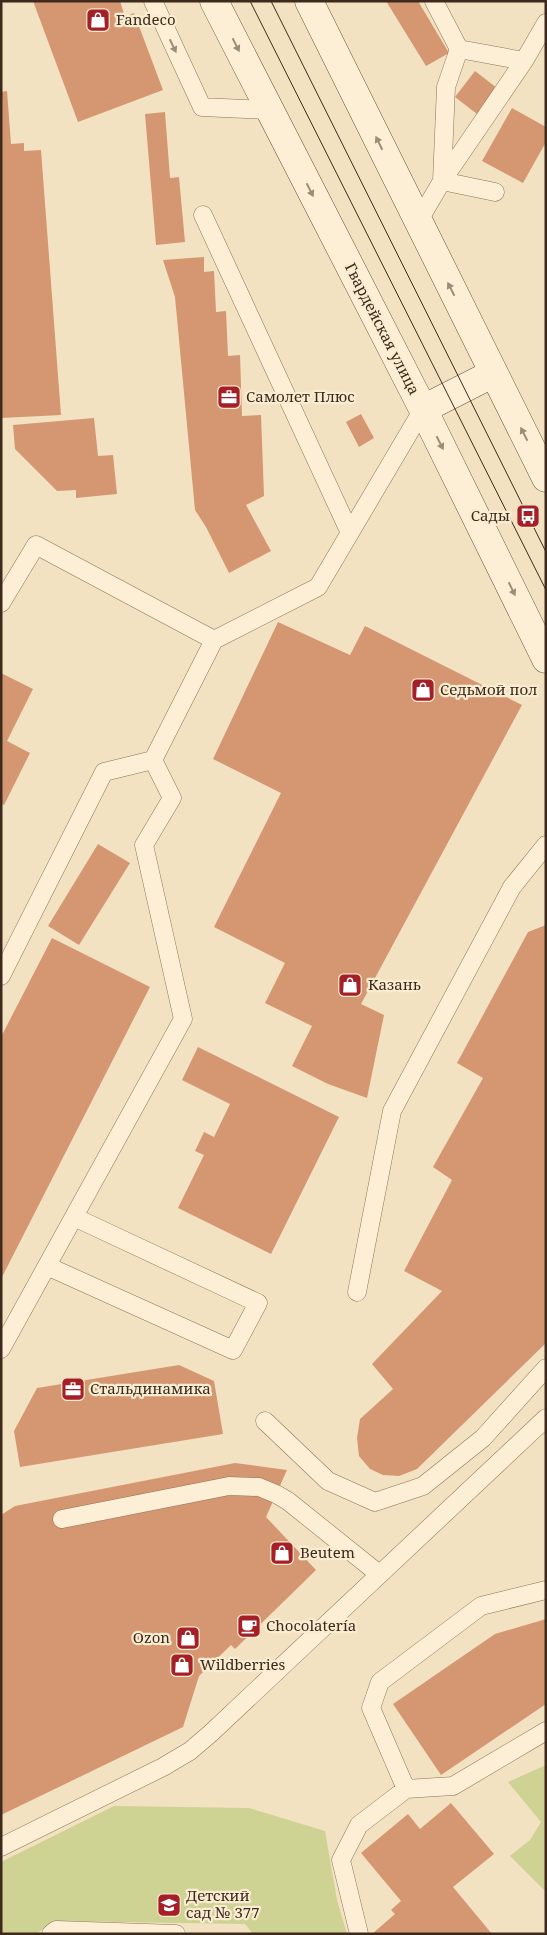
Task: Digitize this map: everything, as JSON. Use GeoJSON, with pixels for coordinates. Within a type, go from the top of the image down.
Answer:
{"type":"FeatureCollection","features":[{"type":"Feature","properties":{"kind":"main road","name":"Гвардейская улица"},"geometry":{"type":"LineString","coordinates":[[214,1],[268,110],[423,410],[546,659]]}},
{"type":"Feature","properties":{"kind":"main road"},"geometry":{"type":"LineString","coordinates":[[309,1],[546,478]]}},
{"type":"Feature","properties":{"kind":"main road"},"geometry":{"type":"LineString","coordinates":[[423,410],[494,373]]}},
{"type":"Feature","properties":{"kind":"lane"},"geometry":{"type":"LineString","coordinates":[[153,1],[202,107],[268,110]]}},
{"type":"Feature","properties":{"kind":"lane"},"geometry":{"type":"LineString","coordinates":[[434,1],[459,49],[446,87],[442,181]]}},
{"type":"Feature","properties":{"kind":"lane"},"geometry":{"type":"LineString","coordinates":[[418,222],[442,181],[524,61],[546,22]]}},
{"type":"Feature","properties":{"kind":"lane"},"geometry":{"type":"LineString","coordinates":[[459,49],[524,61]]}},
{"type":"Feature","properties":{"kind":"lane"},"geometry":{"type":"LineString","coordinates":[[442,181],[495,192]]}},
{"type":"Feature","properties":{"kind":"lane"},"geometry":{"type":"LineString","coordinates":[[203,215],[350,533]]}},
{"type":"Feature","properties":{"kind":"lane"},"geometry":{"type":"LineString","coordinates":[[1,976],[104,772],[153,760],[214,640],[318,587],[423,410]]}},
{"type":"Feature","properties":{"kind":"lane"},"geometry":{"type":"LineString","coordinates":[[1,603],[36,546],[214,640]]}},
{"type":"Feature","properties":{"kind":"lane"},"geometry":{"type":"LineString","coordinates":[[1,1349],[183,1019],[144,845],[172,798],[153,760]]}},
{"type":"Feature","properties":{"kind":"lane"},"geometry":{"type":"LineString","coordinates":[[356,1292],[392,1111],[512,887],[546,845]]}},
{"type":"Feature","properties":{"kind":"lane"},"geometry":{"type":"LineString","coordinates":[[47,1266],[233,1350],[258,1303],[74,1216]]}},
{"type":"Feature","properties":{"kind":"lane"},"geometry":{"type":"LineString","coordinates":[[264,1421],[328,1481],[375,1502],[423,1486],[483,1438],[546,1368]]}},
{"type":"Feature","properties":{"kind":"lane"},"geometry":{"type":"LineString","coordinates":[[1,1847],[128,1785],[190,1751],[546,1418]]}},
{"type":"Feature","properties":{"kind":"lane"},"geometry":{"type":"LineString","coordinates":[[62,1519],[229,1486],[259,1487],[288,1501],[380,1574]]}},
{"type":"Feature","properties":{"kind":"lane"},"geometry":{"type":"LineString","coordinates":[[406,1789],[371,1708],[380,1682],[481,1606],[546,1590]]}},
{"type":"Feature","properties":{"kind":"lane"},"geometry":{"type":"LineString","coordinates":[[359,1934],[341,1860],[359,1825],[406,1789],[453,1786],[546,1731]]}},
{"type":"Feature","properties":{"kind":"lane"},"geometry":{"type":"LineString","coordinates":[[51,1934],[56,1930],[176,1934]]}},
{"type":"Feature","properties":{"kind":"green space"},"geometry":{"type":"Polygon","coordinates":[[[546,1765],[546,1892],[510,1856],[530,1840],[541,1822],[508,1782],[546,1765]]]}},
{"type":"Feature","properties":{"kind":"green space"},"geometry":{"type":"Polygon","coordinates":[[[114,1806],[249,1808],[325,1831],[337,1900],[347,1934],[253,1934],[245,1924],[55,1921],[36,1934],[1,1934],[1,1862],[114,1806]]]}},
{"type":"Feature","properties":{"kind":"building"},"geometry":{"type":"Polygon","coordinates":[[[33,1],[120,1],[125,17],[134,13],[163,90],[78,122],[33,1]]]}},
{"type":"Feature","properties":{"kind":"building"},"geometry":{"type":"Polygon","coordinates":[[[386,1],[418,1],[449,53],[426,66],[386,1]]]}},
{"type":"Feature","properties":{"kind":"building"},"geometry":{"type":"Polygon","coordinates":[[[475,71],[497,88],[477,114],[455,97],[475,71]]]}},
{"type":"Feature","properties":{"kind":"building"},"geometry":{"type":"Polygon","coordinates":[[[7,91],[11,144],[24,143],[24,151],[41,150],[61,415],[1,418],[1,92],[7,91]]]}},
{"type":"Feature","properties":{"kind":"building"},"geometry":{"type":"Polygon","coordinates":[[[512,108],[546,127],[546,142],[523,183],[482,161],[512,108]]]}},
{"type":"Feature","properties":{"kind":"building"},"geometry":{"type":"Polygon","coordinates":[[[165,112],[170,178],[179,177],[185,242],[156,245],[145,114],[165,112]]]}},
{"type":"Feature","properties":{"kind":"building"},"geometry":{"type":"Polygon","coordinates":[[[204,257],[204,272],[214,271],[216,312],[226,311],[228,356],[240,355],[242,416],[261,415],[264,496],[246,505],[271,551],[229,573],[206,527],[195,510],[175,297],[163,260],[204,257]]]}},
{"type":"Feature","properties":{"kind":"building"},"geometry":{"type":"Polygon","coordinates":[[[361,414],[374,438],[359,447],[346,422],[361,414]]]}},
{"type":"Feature","properties":{"kind":"building"},"geometry":{"type":"Polygon","coordinates":[[[94,418],[98,456],[113,455],[117,494],[76,498],[76,490],[57,491],[15,449],[13,425],[94,418]]]}},
{"type":"Feature","properties":{"kind":"building"},"geometry":{"type":"Polygon","coordinates":[[[278,622],[350,655],[365,626],[522,705],[361,1004],[384,1015],[367,1098],[328,1084],[292,1066],[312,1026],[265,1003],[285,963],[214,927],[281,793],[213,759],[278,622]]]}},
{"type":"Feature","properties":{"kind":"building"},"geometry":{"type":"Polygon","coordinates":[[[1,673],[33,689],[7,741],[30,753],[4,805],[1,804],[1,673]]]}},
{"type":"Feature","properties":{"kind":"building"},"geometry":{"type":"Polygon","coordinates":[[[98,844],[130,863],[79,945],[48,926],[98,844]]]}},
{"type":"Feature","properties":{"kind":"building"},"geometry":{"type":"Polygon","coordinates":[[[546,925],[546,1343],[417,1469],[399,1476],[383,1475],[370,1469],[359,1456],[357,1438],[360,1419],[393,1389],[372,1364],[442,1291],[404,1271],[452,1180],[433,1167],[483,1078],[457,1063],[528,932],[546,925]]]}},
{"type":"Feature","properties":{"kind":"building"},"geometry":{"type":"Polygon","coordinates":[[[52,938],[150,987],[1,1279],[1,1037],[52,938]]]}},
{"type":"Feature","properties":{"kind":"building"},"geometry":{"type":"Polygon","coordinates":[[[198,1047],[339,1117],[271,1254],[178,1208],[204,1155],[195,1151],[204,1132],[214,1137],[230,1104],[182,1080],[198,1047]]]}},
{"type":"Feature","properties":{"kind":"building"},"geometry":{"type":"Polygon","coordinates":[[[179,1365],[214,1381],[223,1434],[20,1467],[14,1431],[37,1388],[179,1365]]]}},
{"type":"Feature","properties":{"kind":"building"},"geometry":{"type":"Polygon","coordinates":[[[235,1463],[287,1470],[266,1517],[316,1570],[235,1649],[231,1645],[199,1676],[183,1727],[1,1815],[1,1515],[15,1506],[235,1463]]]}},
{"type":"Feature","properties":{"kind":"building"},"geometry":{"type":"Polygon","coordinates":[[[546,1619],[546,1704],[441,1775],[393,1704],[495,1634],[546,1619]]]}},
{"type":"Feature","properties":{"kind":"building"},"geometry":{"type":"Polygon","coordinates":[[[451,1803],[494,1854],[453,1887],[492,1934],[372,1934],[395,1914],[391,1910],[401,1901],[361,1853],[408,1814],[420,1829],[451,1803]]]}},
{"type":"Feature","properties":{"kind":"tram line"},"geometry":{"type":"LineString","coordinates":[[250,1],[546,590]]}},
{"type":"Feature","properties":{"kind":"tram line"},"geometry":{"type":"LineString","coordinates":[[271,1],[546,552]]}},
{"type":"Feature","properties":{"kind":"place","name":"Fandeco"},"geometry":{"type":"Point","coordinates":[98,20]}},
{"type":"Feature","properties":{"kind":"place","name":"Самолет Плюс"},"geometry":{"type":"Point","coordinates":[229,397]}},
{"type":"Feature","properties":{"kind":"place","name":"Сады"},"geometry":{"type":"Point","coordinates":[528,516]}},
{"type":"Feature","properties":{"kind":"place","name":"Седьмой пол"},"geometry":{"type":"Point","coordinates":[423,690]}},
{"type":"Feature","properties":{"kind":"place","name":"Казань"},"geometry":{"type":"Point","coordinates":[350,985]}},
{"type":"Feature","properties":{"kind":"place","name":"Стальдинамика"},"geometry":{"type":"Point","coordinates":[73,1389]}},
{"type":"Feature","properties":{"kind":"place","name":"Beutem"},"geometry":{"type":"Point","coordinates":[282,1553]}},
{"type":"Feature","properties":{"kind":"place","name":"Chocolatería"},"geometry":{"type":"Point","coordinates":[249,1626]}},
{"type":"Feature","properties":{"kind":"place","name":"Ozon"},"geometry":{"type":"Point","coordinates":[188,1638]}},
{"type":"Feature","properties":{"kind":"place","name":"Wildberries"},"geometry":{"type":"Point","coordinates":[182,1665]}},
{"type":"Feature","properties":{"kind":"place","name":"Детский сад № 377"},"geometry":{"type":"Point","coordinates":[169,1905]}}]}
